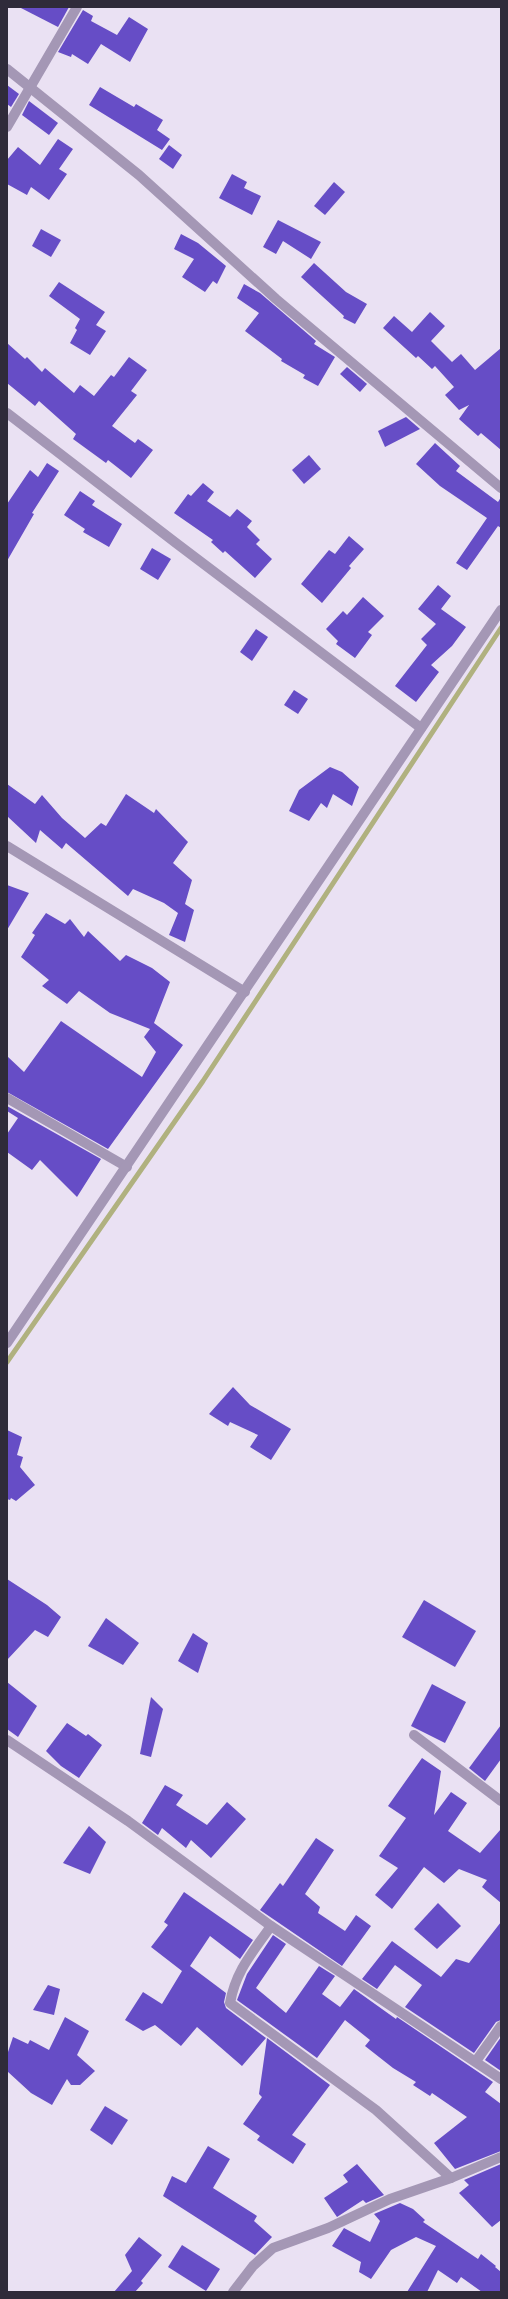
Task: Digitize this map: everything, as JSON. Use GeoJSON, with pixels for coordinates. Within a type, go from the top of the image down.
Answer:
{"type":"FeatureCollection","features":[{"type":"Feature","properties":{"kind":"street"},"geometry":{"type":"LineString","coordinates":[[7,127],[77,7]]}},
{"type":"Feature","properties":{"kind":"street"},"geometry":{"type":"LineString","coordinates":[[7,69],[139,175],[276,299],[501,488]]}},
{"type":"Feature","properties":{"kind":"street"},"geometry":{"type":"LineString","coordinates":[[7,413],[176,544],[421,728]]}},
{"type":"Feature","properties":{"kind":"street"},"geometry":{"type":"LineString","coordinates":[[7,1343],[396,768],[421,728],[501,610]]}},
{"type":"Feature","properties":{"kind":"street"},"geometry":{"type":"LineString","coordinates":[[7,846],[245,992]]}},
{"type":"Feature","properties":{"kind":"street"},"geometry":{"type":"LineString","coordinates":[[7,1098],[127,1167]]}},
{"type":"Feature","properties":{"kind":"street"},"geometry":{"type":"LineString","coordinates":[[414,1736],[501,1801]]}},
{"type":"Feature","properties":{"kind":"street"},"geometry":{"type":"LineString","coordinates":[[7,1740],[128,1821],[270,1926],[476,2061],[501,2079]]}},
{"type":"Feature","properties":{"kind":"street"},"geometry":{"type":"LineString","coordinates":[[270,1926],[240,1971],[234,1984],[230,2003],[376,2110],[451,2178]]}},
{"type":"Feature","properties":{"kind":"street"},"geometry":{"type":"LineString","coordinates":[[476,2061],[501,2026]]}},
{"type":"Feature","properties":{"kind":"street"},"geometry":{"type":"LineString","coordinates":[[233,2292],[253,2266],[273,2248],[328,2228],[390,2199],[451,2178],[501,2157]]}},
{"type":"Feature","properties":{"kind":"building"},"geometry":{"type":"Polygon","coordinates":[[[19,7],[69,7],[58,27],[19,7]]]}},
{"type":"Feature","properties":{"kind":"building"},"geometry":{"type":"Polygon","coordinates":[[[83,10],[93,16],[91,21],[117,35],[129,17],[148,29],[130,62],[101,44],[88,64],[72,54],[71,57],[58,52],[83,10]]]}},
{"type":"Feature","properties":{"kind":"building"},"geometry":{"type":"Polygon","coordinates":[[[7,85],[19,94],[11,107],[7,104],[7,85]]]}},
{"type":"Feature","properties":{"kind":"building"},"geometry":{"type":"Polygon","coordinates":[[[100,87],[134,107],[136,104],[163,120],[157,130],[170,139],[162,150],[89,105],[100,87]]]}},
{"type":"Feature","properties":{"kind":"building"},"geometry":{"type":"Polygon","coordinates":[[[29,101],[58,123],[49,135],[22,115],[29,101]]]}},
{"type":"Feature","properties":{"kind":"building"},"geometry":{"type":"Polygon","coordinates":[[[58,139],[73,149],[59,169],[67,174],[49,200],[31,187],[27,195],[7,184],[7,160],[18,147],[40,165],[58,139]]]}},
{"type":"Feature","properties":{"kind":"building"},"geometry":{"type":"Polygon","coordinates":[[[169,145],[182,155],[173,169],[159,159],[169,145]]]}},
{"type":"Feature","properties":{"kind":"building"},"geometry":{"type":"Polygon","coordinates":[[[232,174],[247,182],[244,188],[261,196],[252,215],[219,198],[232,174]]]}},
{"type":"Feature","properties":{"kind":"building"},"geometry":{"type":"Polygon","coordinates":[[[334,182],[345,192],[325,215],[314,206],[334,182]]]}},
{"type":"Feature","properties":{"kind":"building"},"geometry":{"type":"Polygon","coordinates":[[[278,220],[321,242],[311,259],[283,241],[276,254],[263,247],[278,220]]]}},
{"type":"Feature","properties":{"kind":"building"},"geometry":{"type":"Polygon","coordinates":[[[41,229],[61,240],[51,257],[32,246],[41,229]]]}},
{"type":"Feature","properties":{"kind":"building"},"geometry":{"type":"Polygon","coordinates":[[[181,234],[198,243],[226,266],[217,284],[213,281],[205,292],[182,277],[194,259],[174,249],[181,234]]]}},
{"type":"Feature","properties":{"kind":"building"},"geometry":{"type":"Polygon","coordinates":[[[314,263],[346,292],[367,304],[355,324],[343,318],[344,316],[301,277],[314,263]]]}},
{"type":"Feature","properties":{"kind":"building"},"geometry":{"type":"Polygon","coordinates":[[[59,282],[105,312],[96,325],[106,331],[90,355],[70,343],[77,330],[75,328],[80,319],[49,296],[59,282]]]}},
{"type":"Feature","properties":{"kind":"building"},"geometry":{"type":"Polygon","coordinates":[[[244,284],[260,293],[316,341],[314,344],[335,357],[318,386],[303,378],[305,375],[281,361],[282,359],[245,331],[259,313],[237,298],[244,284]]]}},
{"type":"Feature","properties":{"kind":"building"},"geometry":{"type":"Polygon","coordinates":[[[430,312],[445,326],[431,341],[452,362],[461,354],[475,370],[501,348],[501,450],[481,433],[478,436],[459,419],[469,405],[459,410],[445,395],[454,387],[435,366],[432,369],[418,356],[416,358],[383,328],[394,316],[412,332],[430,312]]]}},
{"type":"Feature","properties":{"kind":"building"},"geometry":{"type":"Polygon","coordinates":[[[7,343],[25,359],[27,357],[42,372],[45,368],[74,393],[80,385],[94,396],[111,375],[114,377],[129,357],[147,370],[131,391],[137,395],[112,426],[135,443],[138,439],[153,450],[131,478],[108,460],[106,463],[73,439],[76,434],[39,401],[35,406],[7,383],[7,343]]]}},
{"type":"Feature","properties":{"kind":"building"},"geometry":{"type":"Polygon","coordinates":[[[347,367],[367,384],[360,392],[340,374],[347,367]]]}},
{"type":"Feature","properties":{"kind":"building"},"geometry":{"type":"Polygon","coordinates":[[[406,417],[420,429],[385,447],[378,431],[406,417]]]}},
{"type":"Feature","properties":{"kind":"building"},"geometry":{"type":"Polygon","coordinates":[[[435,443],[460,466],[456,471],[498,502],[501,497],[501,528],[498,526],[467,570],[456,563],[487,518],[440,486],[416,464],[435,443]]]}},
{"type":"Feature","properties":{"kind":"building"},"geometry":{"type":"Polygon","coordinates":[[[309,455],[321,469],[304,484],[292,470],[309,455]]]}},
{"type":"Feature","properties":{"kind":"building"},"geometry":{"type":"Polygon","coordinates":[[[47,463],[59,471],[32,513],[34,514],[7,561],[7,504],[30,470],[38,477],[47,463]]]}},
{"type":"Feature","properties":{"kind":"building"},"geometry":{"type":"Polygon","coordinates":[[[203,483],[214,492],[207,501],[230,517],[237,509],[252,521],[247,527],[260,540],[256,544],[272,559],[255,578],[225,551],[223,553],[211,542],[213,540],[174,513],[188,494],[191,496],[203,483]]]}},
{"type":"Feature","properties":{"kind":"building"},"geometry":{"type":"Polygon","coordinates":[[[80,491],[95,501],[92,505],[122,524],[109,547],[83,532],[85,529],[64,515],[80,491]]]}},
{"type":"Feature","properties":{"kind":"building"},"geometry":{"type":"Polygon","coordinates":[[[349,536],[364,549],[349,566],[351,568],[322,603],[301,584],[329,550],[335,554],[349,536]]]}},
{"type":"Feature","properties":{"kind":"building"},"geometry":{"type":"Polygon","coordinates":[[[152,548],[171,559],[158,580],[140,569],[152,548]]]}},
{"type":"Feature","properties":{"kind":"building"},"geometry":{"type":"Polygon","coordinates":[[[438,585],[451,596],[441,609],[466,627],[452,646],[431,665],[439,672],[416,702],[395,686],[427,645],[421,639],[436,624],[418,609],[438,585]]]}},
{"type":"Feature","properties":{"kind":"building"},"geometry":{"type":"Polygon","coordinates":[[[363,597],[384,616],[368,632],[372,635],[355,658],[336,644],[338,641],[326,629],[343,611],[347,615],[363,597]]]}},
{"type":"Feature","properties":{"kind":"building"},"geometry":{"type":"Polygon","coordinates":[[[256,629],[268,637],[252,661],[240,652],[256,629]]]}},
{"type":"Feature","properties":{"kind":"building"},"geometry":{"type":"Polygon","coordinates":[[[294,690],[308,699],[298,714],[284,705],[294,690]]]}},
{"type":"Feature","properties":{"kind":"building"},"geometry":{"type":"Polygon","coordinates":[[[330,767],[342,772],[359,787],[352,806],[333,794],[327,808],[321,803],[309,821],[289,811],[299,790],[330,767]]]}},
{"type":"Feature","properties":{"kind":"building"},"geometry":{"type":"Polygon","coordinates":[[[7,784],[35,804],[42,795],[62,818],[85,838],[101,823],[106,826],[126,794],[154,813],[156,809],[188,842],[173,863],[192,880],[185,904],[194,910],[185,942],[169,935],[178,913],[164,903],[133,889],[128,896],[66,843],[62,849],[40,830],[36,843],[7,816],[7,784]]]}},
{"type":"Feature","properties":{"kind":"building"},"geometry":{"type":"Polygon","coordinates":[[[7,885],[29,893],[7,930],[7,885]]]}},
{"type":"Feature","properties":{"kind":"building"},"geometry":{"type":"Polygon","coordinates":[[[46,913],[65,924],[70,919],[84,937],[88,931],[120,961],[126,955],[152,968],[170,982],[154,1023],[183,1045],[108,1149],[7,1092],[7,1056],[24,1072],[61,1021],[142,1077],[156,1052],[144,1037],[150,1029],[110,1013],[79,991],[67,1004],[42,986],[49,980],[21,957],[35,935],[32,933],[46,913]]]}},
{"type":"Feature","properties":{"kind":"building"},"geometry":{"type":"Polygon","coordinates":[[[7,1106],[101,1159],[77,1197],[40,1160],[32,1170],[7,1152],[7,1134],[18,1118],[7,1111],[7,1106]]]}},
{"type":"Feature","properties":{"kind":"building"},"geometry":{"type":"Polygon","coordinates":[[[233,1387],[250,1405],[291,1429],[271,1460],[250,1447],[258,1435],[230,1422],[228,1426],[209,1414],[233,1387]]]}},
{"type":"Feature","properties":{"kind":"building"},"geometry":{"type":"Polygon","coordinates":[[[7,1430],[22,1437],[17,1455],[23,1457],[20,1467],[35,1485],[16,1501],[11,1498],[10,1500],[7,1499],[7,1430]]]}},
{"type":"Feature","properties":{"kind":"building"},"geometry":{"type":"Polygon","coordinates":[[[7,1579],[47,1605],[61,1617],[48,1637],[35,1630],[7,1660],[7,1579]]]}},
{"type":"Feature","properties":{"kind":"building"},"geometry":{"type":"Polygon","coordinates":[[[424,1600],[476,1631],[455,1667],[402,1637],[424,1600]]]}},
{"type":"Feature","properties":{"kind":"building"},"geometry":{"type":"Polygon","coordinates":[[[106,1618],[139,1643],[123,1665],[88,1646],[106,1618]]]}},
{"type":"Feature","properties":{"kind":"building"},"geometry":{"type":"Polygon","coordinates":[[[193,1633],[208,1643],[198,1673],[178,1661],[193,1633]]]}},
{"type":"Feature","properties":{"kind":"building"},"geometry":{"type":"Polygon","coordinates":[[[7,1682],[37,1706],[18,1737],[7,1729],[7,1682]]]}},
{"type":"Feature","properties":{"kind":"building"},"geometry":{"type":"Polygon","coordinates":[[[432,1684],[466,1702],[445,1743],[411,1726],[432,1684]]]}},
{"type":"Feature","properties":{"kind":"building"},"geometry":{"type":"Polygon","coordinates":[[[151,1697],[163,1709],[151,1757],[140,1754],[151,1697]]]}},
{"type":"Feature","properties":{"kind":"building"},"geometry":{"type":"Polygon","coordinates":[[[67,1723],[86,1736],[88,1734],[102,1745],[79,1778],[61,1766],[46,1751],[67,1723]]]}},
{"type":"Feature","properties":{"kind":"building"},"geometry":{"type":"Polygon","coordinates":[[[501,1725],[501,1759],[485,1781],[469,1768],[501,1725]]]}},
{"type":"Feature","properties":{"kind":"building"},"geometry":{"type":"Polygon","coordinates":[[[422,1758],[441,1771],[434,1815],[451,1792],[467,1803],[448,1831],[480,1853],[501,1829],[501,1903],[482,1887],[487,1880],[459,1869],[444,1883],[424,1867],[392,1909],[375,1895],[398,1868],[379,1856],[406,1818],[388,1806],[422,1758]]]}},
{"type":"Feature","properties":{"kind":"building"},"geometry":{"type":"Polygon","coordinates":[[[165,1785],[183,1795],[176,1805],[207,1825],[227,1802],[246,1819],[211,1858],[191,1840],[186,1848],[162,1828],[158,1835],[142,1823],[165,1785]]]}},
{"type":"Feature","properties":{"kind":"building"},"geometry":{"type":"Polygon","coordinates":[[[89,1826],[106,1842],[90,1874],[63,1863],[89,1826]]]}},
{"type":"Feature","properties":{"kind":"building"},"geometry":{"type":"Polygon","coordinates":[[[316,1838],[334,1850],[305,1894],[320,1907],[318,1913],[345,1931],[356,1915],[371,1926],[342,1966],[260,1910],[280,1883],[283,1886],[316,1838]]]}},
{"type":"Feature","properties":{"kind":"building"},"geometry":{"type":"Polygon","coordinates":[[[184,1892],[253,1940],[240,1959],[210,1936],[190,1966],[226,1993],[224,2002],[226,2008],[266,2038],[242,2066],[197,2027],[181,2046],[155,2025],[143,2031],[125,2020],[143,1992],[162,2004],[182,1971],[151,1947],[168,1925],[164,1922],[184,1892]]]}},
{"type":"Feature","properties":{"kind":"building"},"geometry":{"type":"Polygon","coordinates":[[[438,1903],[461,1926],[437,1949],[414,1929],[438,1903]]]}},
{"type":"Feature","properties":{"kind":"building"},"geometry":{"type":"Polygon","coordinates":[[[501,1922],[501,2020],[496,2022],[474,2053],[405,2007],[422,1985],[395,1965],[377,1989],[362,1979],[392,1941],[441,1977],[456,1959],[469,1963],[501,1922]]]}},
{"type":"Feature","properties":{"kind":"building"},"geometry":{"type":"Polygon","coordinates":[[[273,1935],[286,1944],[256,1988],[286,2013],[319,1966],[335,1976],[322,1994],[340,2007],[354,1989],[396,2019],[397,2017],[493,2082],[485,2092],[501,2104],[501,2151],[455,2169],[434,2143],[467,2117],[432,2093],[430,2096],[413,2085],[416,2082],[393,2068],[365,2046],[370,2040],[345,2020],[317,2058],[237,2000],[247,1974],[273,1935]]]}},
{"type":"Feature","properties":{"kind":"building"},"geometry":{"type":"Polygon","coordinates":[[[48,1985],[60,1989],[54,2015],[33,2010],[48,1985]]]}},
{"type":"Feature","properties":{"kind":"building"},"geometry":{"type":"Polygon","coordinates":[[[65,2017],[89,2031],[77,2055],[95,2071],[80,2085],[71,2085],[67,2079],[52,2105],[31,2093],[7,2071],[7,2055],[13,2037],[28,2044],[30,2040],[49,2050],[65,2017]]]}},
{"type":"Feature","properties":{"kind":"building"},"geometry":{"type":"Polygon","coordinates":[[[501,2037],[501,2071],[485,2060],[501,2037]]]}},
{"type":"Feature","properties":{"kind":"building"},"geometry":{"type":"Polygon","coordinates":[[[267,2038],[330,2085],[292,2135],[306,2144],[293,2164],[257,2140],[260,2136],[243,2124],[262,2097],[259,2094],[267,2038]]]}},
{"type":"Feature","properties":{"kind":"building"},"geometry":{"type":"Polygon","coordinates":[[[105,2106],[128,2120],[112,2145],[90,2130],[105,2106]]]}},
{"type":"Feature","properties":{"kind":"building"},"geometry":{"type":"Polygon","coordinates":[[[208,2146],[230,2159],[213,2188],[257,2216],[254,2221],[272,2237],[255,2255],[163,2196],[172,2176],[186,2183],[208,2146]]]}},
{"type":"Feature","properties":{"kind":"building"},"geometry":{"type":"Polygon","coordinates":[[[357,2164],[384,2195],[366,2203],[363,2200],[337,2217],[324,2198],[348,2182],[343,2175],[357,2164]]]}},
{"type":"Feature","properties":{"kind":"building"},"geometry":{"type":"Polygon","coordinates":[[[501,2164],[501,2220],[492,2227],[459,2193],[469,2185],[464,2180],[501,2164]]]}},
{"type":"Feature","properties":{"kind":"building"},"geometry":{"type":"Polygon","coordinates":[[[400,2203],[413,2209],[425,2220],[423,2222],[478,2259],[481,2254],[496,2266],[495,2267],[501,2272],[501,2292],[482,2292],[461,2277],[457,2283],[438,2270],[427,2292],[407,2292],[436,2246],[416,2237],[391,2250],[371,2279],[359,2272],[361,2262],[332,2246],[344,2228],[370,2242],[380,2221],[374,2214],[400,2203]]]}},
{"type":"Feature","properties":{"kind":"building"},"geometry":{"type":"Polygon","coordinates":[[[139,2237],[162,2255],[141,2281],[143,2283],[135,2292],[114,2292],[132,2271],[125,2255],[139,2237]]]}},
{"type":"Feature","properties":{"kind":"building"},"geometry":{"type":"Polygon","coordinates":[[[182,2245],[220,2269],[206,2291],[168,2267],[182,2245]]]}},
{"type":"Feature","properties":{"kind":"waterway"},"geometry":{"type":"LineString","coordinates":[[7,1362],[203,1081],[501,628]]}}]}
